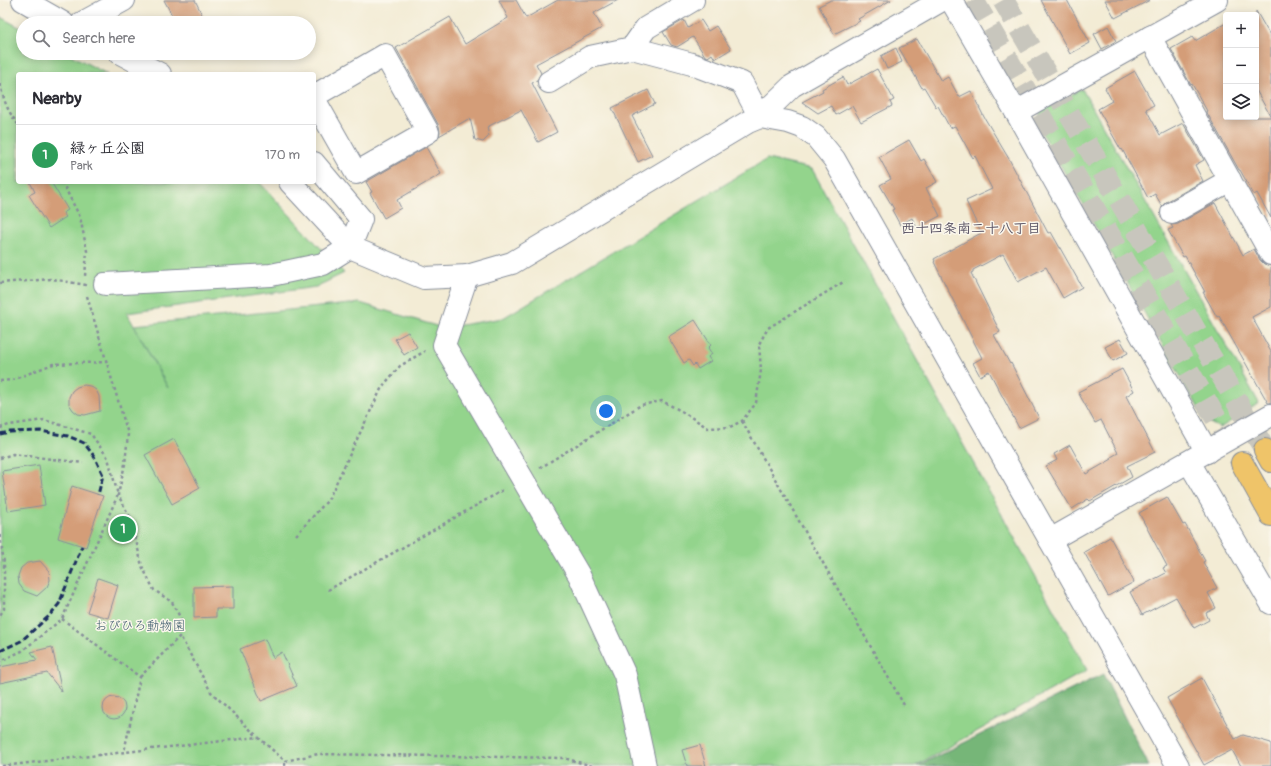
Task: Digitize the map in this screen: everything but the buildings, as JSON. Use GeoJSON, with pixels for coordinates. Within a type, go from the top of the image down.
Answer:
{"type":"FeatureCollection","features":[{"type":"Feature","properties":{"kind":"main road"},"geometry":{"type":"LineString","coordinates":[[1242,463],[1271,514]]}},
{"type":"Feature","properties":{"kind":"street"},"geometry":{"type":"LineString","coordinates":[[23,0],[51,16]]}},
{"type":"Feature","properties":{"kind":"street"},"geometry":{"type":"LineString","coordinates":[[95,16],[124,0]]}},
{"type":"Feature","properties":{"kind":"street"},"geometry":{"type":"LineString","coordinates":[[632,48],[646,28],[693,0]]}},
{"type":"Feature","properties":{"kind":"street"},"geometry":{"type":"LineString","coordinates":[[292,184],[350,247],[424,278],[467,276],[512,263],[748,122],[760,117],[792,86],[942,0]]}},
{"type":"Feature","properties":{"kind":"street"},"geometry":{"type":"LineString","coordinates":[[951,0],[1016,112],[1198,457],[1271,603]]}},
{"type":"Feature","properties":{"kind":"street"},"geometry":{"type":"LineString","coordinates":[[1016,112],[1217,0]]}},
{"type":"Feature","properties":{"kind":"street"},"geometry":{"type":"LineString","coordinates":[[1150,37],[1271,254]]}},
{"type":"Feature","properties":{"kind":"street"},"geometry":{"type":"LineString","coordinates":[[549,82],[590,57],[632,48],[692,64],[742,84],[760,117]]}},
{"type":"Feature","properties":{"kind":"street"},"geometry":{"type":"LineString","coordinates":[[316,96],[385,55],[428,132],[356,172],[316,101]]}},
{"type":"Feature","properties":{"kind":"street"},"geometry":{"type":"LineString","coordinates":[[133,60],[156,72]]}},
{"type":"Feature","properties":{"kind":"street"},"geometry":{"type":"LineString","coordinates":[[760,117],[788,122],[802,127],[816,137],[834,159],[1178,766]]}},
{"type":"Feature","properties":{"kind":"street"},"geometry":{"type":"LineString","coordinates":[[94,284],[271,275],[323,264],[350,247],[361,219],[319,169],[349,160]]}},
{"type":"Feature","properties":{"kind":"street"},"geometry":{"type":"LineString","coordinates":[[1172,213],[1230,180]]}},
{"type":"Feature","properties":{"kind":"street"},"geometry":{"type":"LineString","coordinates":[[467,276],[444,345],[579,576],[625,675],[645,766]]}},
{"type":"Feature","properties":{"kind":"street"},"geometry":{"type":"LineString","coordinates":[[1050,540],[1271,415]]}},
{"type":"Feature","properties":{"kind":"path"},"geometry":{"type":"LineString","coordinates":[[0,84],[3,99],[16,122]]}},
{"type":"Feature","properties":{"kind":"path"},"geometry":{"type":"LineString","coordinates":[[0,661],[22,650],[62,619],[118,495],[125,464],[128,434],[107,362],[94,284],[80,218],[63,184]]}},
{"type":"Feature","properties":{"kind":"path"},"geometry":{"type":"LineString","coordinates":[[0,283],[52,279],[94,284]]}},
{"type":"Feature","properties":{"kind":"path"},"geometry":{"type":"LineString","coordinates":[[328,590],[522,479],[641,405],[662,401],[708,428],[730,427],[742,421],[756,403],[761,370],[759,344],[768,328],[845,281]]}},
{"type":"Feature","properties":{"kind":"path"},"geometry":{"type":"LineString","coordinates":[[296,535],[328,500],[382,387],[400,366],[429,349],[444,345]]}},
{"type":"Feature","properties":{"kind":"path"},"geometry":{"type":"LineString","coordinates":[[0,381],[12,380],[52,364],[107,362]]}},
{"type":"Feature","properties":{"kind":"path"},"geometry":{"type":"LineString","coordinates":[[0,428],[8,425],[44,420],[91,434],[108,458],[118,495],[131,519],[142,566],[154,590],[172,602],[181,619],[180,636],[211,692],[285,762],[285,766]]}},
{"type":"Feature","properties":{"kind":"path"},"geometry":{"type":"LineString","coordinates":[[742,421],[904,705]]}},
{"type":"Feature","properties":{"kind":"path"},"geometry":{"type":"LineString","coordinates":[[0,458],[13,454],[83,463]]}},
{"type":"Feature","properties":{"kind":"path"},"geometry":{"type":"LineString","coordinates":[[0,535],[4,563],[4,610],[0,615]]}},
{"type":"Feature","properties":{"kind":"path"},"geometry":{"type":"LineString","coordinates":[[62,619],[140,677]]}},
{"type":"Feature","properties":{"kind":"path"},"geometry":{"type":"LineString","coordinates":[[124,752],[140,677],[180,636]]}},
{"type":"Feature","properties":{"kind":"path"},"geometry":{"type":"LineString","coordinates":[[2,766],[258,737]]}},
{"type":"Feature","properties":{"kind":"path"},"geometry":{"type":"LineString","coordinates":[[285,762],[318,754],[326,754],[564,758],[592,766]]}},
{"type":"Feature","properties":{"kind":"path"},"geometry":{"type":"LineString","coordinates":[[44,761],[45,766]]}},
{"type":"Feature","properties":{"kind":"green space","name":"おびひろ動物園"},"geometry":{"type":"Polygon","coordinates":[[[0,17],[16,25],[16,60],[80,60],[103,72],[16,72],[16,184],[261,184],[344,273],[316,287],[127,313],[168,388],[134,325],[360,303],[443,328],[503,318],[767,159],[812,169],[1087,670],[915,766],[0,766],[0,17]]]}},
{"type":"Feature","properties":{"kind":"green space"},"geometry":{"type":"Polygon","coordinates":[[[1082,89],[1259,403],[1220,428],[1206,421],[1037,124],[1041,111],[1082,89]]]}},
{"type":"Feature","properties":{"kind":"green space"},"geometry":{"type":"Polygon","coordinates":[[[1103,674],[1149,766],[917,766],[1103,674]]]}},
{"type":"Feature","properties":{"kind":"tunnel"},"geometry":{"type":"LineString","coordinates":[[973,0],[1242,463]]}},
{"type":"Feature","properties":{"kind":"tunnel"},"geometry":{"type":"LineString","coordinates":[[1003,0],[1265,450]]}},
{"type":"Feature","properties":{"kind":"railway"},"geometry":{"type":"LineString","coordinates":[[0,434],[10,432],[40,431],[68,436],[84,443],[94,456],[103,475],[98,495]]}},
{"type":"Feature","properties":{"kind":"railway"},"geometry":{"type":"LineString","coordinates":[[0,651],[21,641],[48,617],[59,604],[82,546]]}},
{"type":"Feature","properties":{"kind":"place","name":"緑ヶ丘公園"},"geometry":{"type":"Point","coordinates":[123,529]}},
{"type":"Feature","properties":{"kind":"district","name":"西十四条南二十八丁目"},"geometry":{"type":"Point","coordinates":[971,228]}}]}
